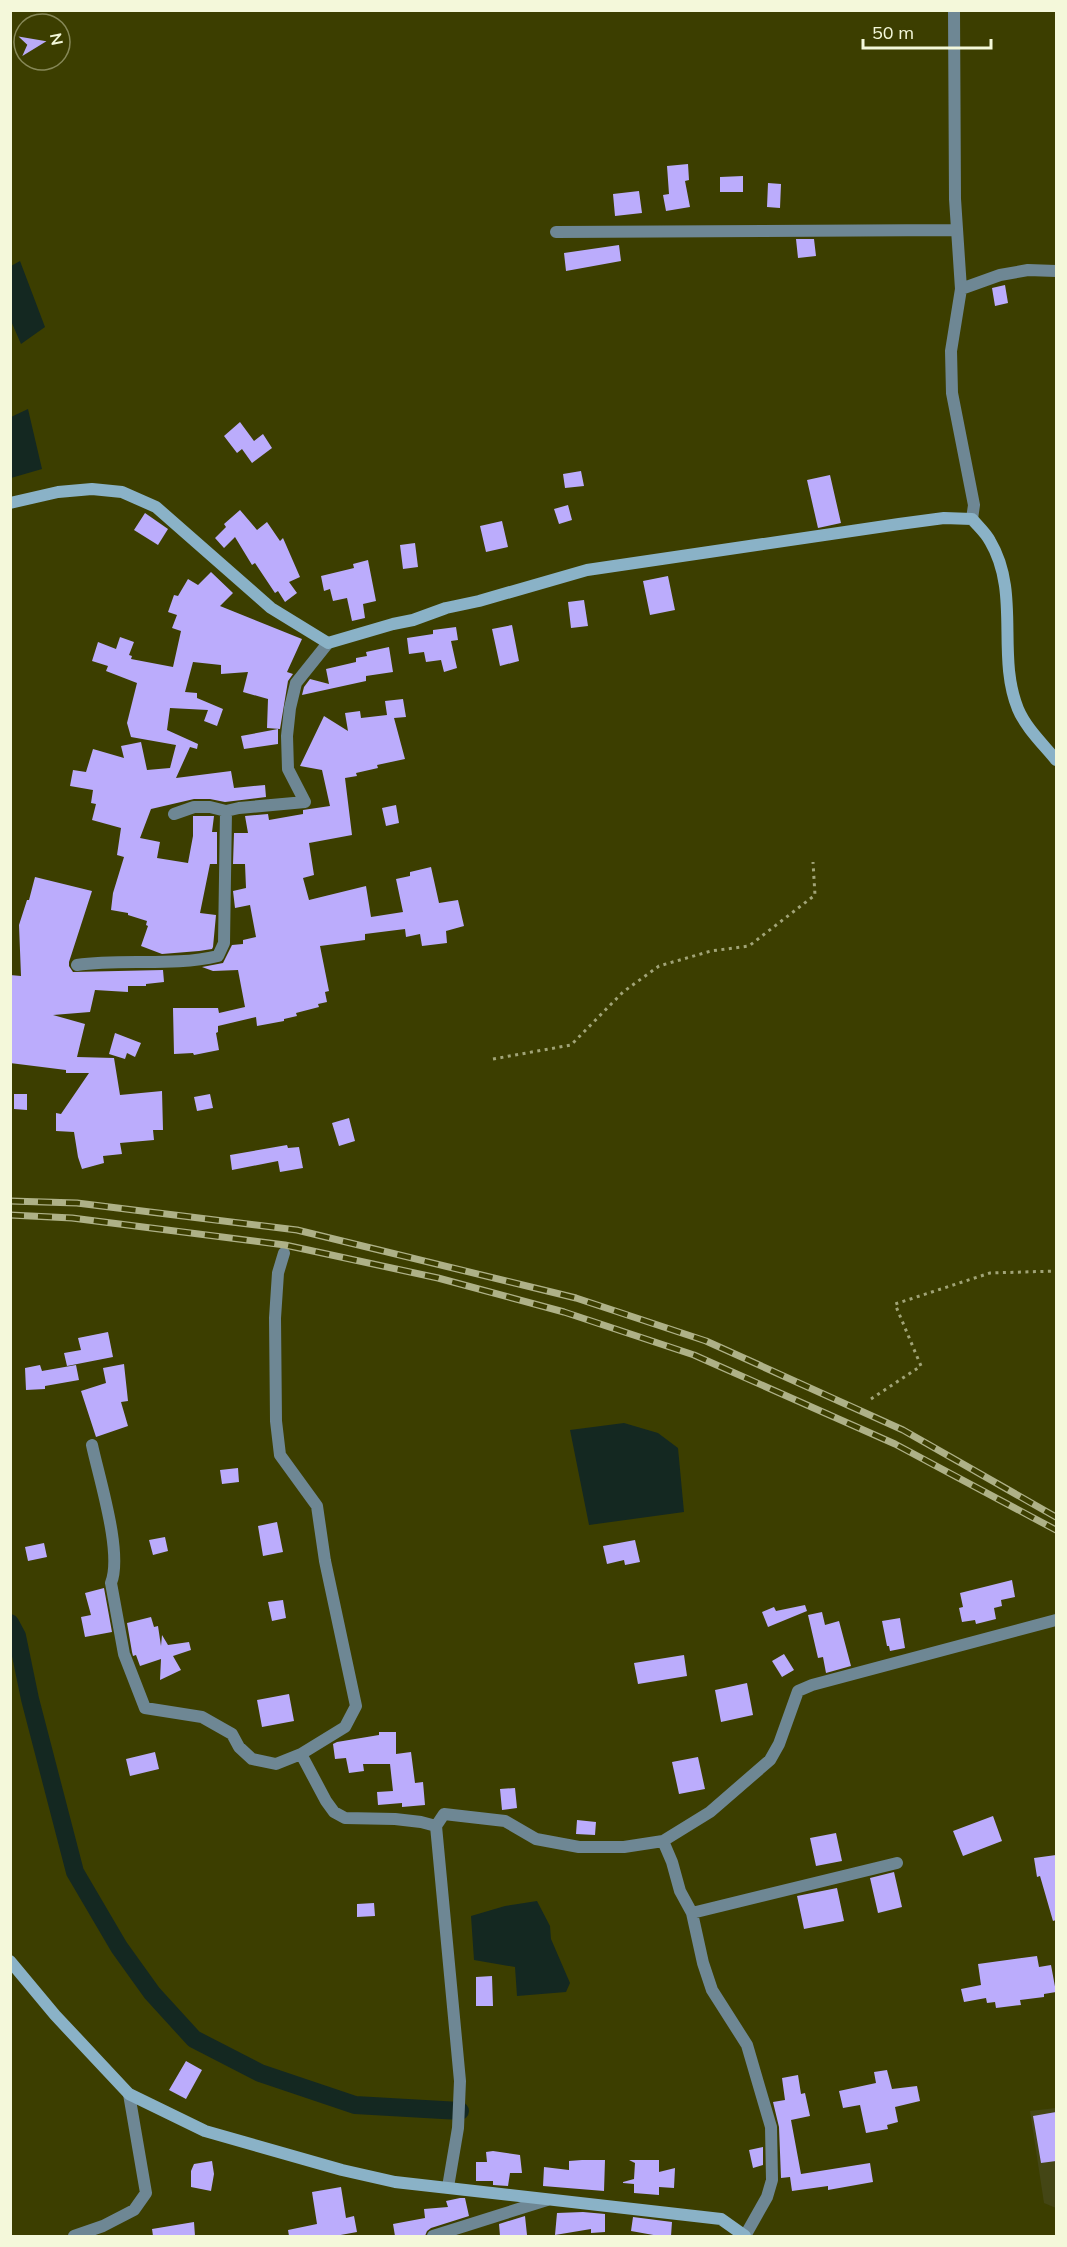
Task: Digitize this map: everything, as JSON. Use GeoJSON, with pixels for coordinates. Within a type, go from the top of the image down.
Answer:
{"type":"FeatureCollection","features":[{"type":"Feature","properties":{"kind":"street"},"geometry":{"type":"LineString","coordinates":[[954,10],[956,230],[961,289],[951,351],[952,393],[974,505],[972,519],[990,541],[1002,570],[1008,602],[1009,658],[1017,707],[1026,724],[1056,760]]}},
{"type":"Feature","properties":{"kind":"street"},"geometry":{"type":"LineString","coordinates":[[556,232],[956,230]]}},
{"type":"Feature","properties":{"kind":"street"},"geometry":{"type":"LineString","coordinates":[[961,289],[1000,275],[1028,270],[1056,271]]}},
{"type":"Feature","properties":{"kind":"street"},"geometry":{"type":"LineString","coordinates":[[10,503],[58,492],[93,489],[122,492],[156,507],[271,608],[328,643]]}},
{"type":"Feature","properties":{"kind":"street"},"geometry":{"type":"LineString","coordinates":[[174,814],[194,807],[210,807],[226,812],[239,808],[305,802],[288,769],[287,736],[290,708],[296,683],[328,643],[587,570],[944,518],[972,519]]}},
{"type":"Feature","properties":{"kind":"street"},"geometry":{"type":"LineString","coordinates":[[77,965],[105,961],[201,960],[218,956],[224,943],[226,812]]}},
{"type":"Feature","properties":{"kind":"street"},"geometry":{"type":"LineString","coordinates":[[92,1445],[115,1554],[111,1584],[124,1654],[145,1708],[202,1717],[232,1734],[239,1747],[252,1759],[276,1764],[301,1754],[345,1727],[356,1706],[325,1562],[317,1506],[280,1455],[276,1421],[275,1318],[278,1273],[285,1253]]}},
{"type":"Feature","properties":{"kind":"street"},"geometry":{"type":"LineString","coordinates":[[448,2187],[458,2128],[460,2081],[436,1826],[444,1814],[462,1814],[505,1821],[536,1839],[579,1847],[624,1847],[663,1841],[710,1812],[770,1760],[779,1744],[798,1691],[812,1685],[1056,1620]]}},
{"type":"Feature","properties":{"kind":"street"},"geometry":{"type":"LineString","coordinates":[[301,1754],[326,1801],[334,1812],[345,1818],[395,1819],[436,1826]]}},
{"type":"Feature","properties":{"kind":"street"},"geometry":{"type":"LineString","coordinates":[[10,1961],[63,2024],[129,2094],[205,2131],[342,2170],[395,2182],[721,2219],[745,2236],[767,2197],[772,2180],[771,2127],[747,2045],[712,1990],[703,1963],[692,1913],[680,1892],[672,1862],[663,1841]]}},
{"type":"Feature","properties":{"kind":"street"},"geometry":{"type":"LineString","coordinates":[[692,1913],[897,1863]]}},
{"type":"Feature","properties":{"kind":"street"},"geometry":{"type":"LineString","coordinates":[[74,2236],[103,2226],[134,2210],[146,2193],[129,2094]]}},
{"type":"Feature","properties":{"kind":"street"},"geometry":{"type":"LineString","coordinates":[[434,2236],[547,2200]]}},
{"type":"Feature","properties":{"kind":"path"},"geometry":{"type":"LineString","coordinates":[[494,1059],[571,1045],[623,992],[659,966],[711,951],[749,946],[815,895],[813,862]]}},
{"type":"Feature","properties":{"kind":"path"},"geometry":{"type":"LineString","coordinates":[[871,1399],[921,1366],[895,1304],[990,1273],[1056,1271]]}},
{"type":"Feature","properties":{"kind":"shaded area"},"geometry":{"type":"Polygon","coordinates":[[[20,261],[45,327],[21,344],[11,321],[11,266],[20,261]]]}},
{"type":"Feature","properties":{"kind":"shaded area"},"geometry":{"type":"Polygon","coordinates":[[[28,409],[42,469],[11,478],[11,417],[28,409]]]}},
{"type":"Feature","properties":{"kind":"shaded area"},"geometry":{"type":"Polygon","coordinates":[[[624,1423],[658,1433],[678,1448],[684,1512],[589,1525],[570,1430],[624,1423]]]}},
{"type":"Feature","properties":{"kind":"shaded area"},"geometry":{"type":"Polygon","coordinates":[[[537,1901],[550,1926],[551,1939],[570,1983],[566,1992],[517,1996],[515,1967],[474,1960],[471,1916],[505,1906],[537,1901]]]}},
{"type":"Feature","properties":{"kind":"shaded area"},"geometry":{"type":"Polygon","coordinates":[[[1056,2108],[1056,2208],[1044,2203],[1030,2111],[1056,2108]]]}},
{"type":"Feature","properties":{"kind":"building"},"geometry":{"type":"Polygon","coordinates":[[[688,164],[689,180],[685,181],[690,207],[666,211],[663,195],[669,194],[667,166],[688,164]]]}},
{"type":"Feature","properties":{"kind":"building"},"geometry":{"type":"Polygon","coordinates":[[[743,176],[743,192],[720,192],[720,177],[743,176]]]}},
{"type":"Feature","properties":{"kind":"building"},"geometry":{"type":"Polygon","coordinates":[[[768,183],[781,184],[780,208],[767,207],[768,183]]]}},
{"type":"Feature","properties":{"kind":"building"},"geometry":{"type":"Polygon","coordinates":[[[639,191],[642,213],[615,216],[613,194],[639,191]]]}},
{"type":"Feature","properties":{"kind":"building"},"geometry":{"type":"Polygon","coordinates":[[[796,239],[814,239],[816,256],[798,258],[796,239]]]}},
{"type":"Feature","properties":{"kind":"building"},"geometry":{"type":"Polygon","coordinates":[[[619,245],[621,261],[566,271],[564,253],[619,245]]]}},
{"type":"Feature","properties":{"kind":"building"},"geometry":{"type":"Polygon","coordinates":[[[1005,285],[1008,303],[995,306],[992,288],[1005,285]]]}},
{"type":"Feature","properties":{"kind":"building"},"geometry":{"type":"Polygon","coordinates":[[[240,422],[254,441],[263,434],[272,448],[252,463],[242,449],[237,453],[224,436],[240,422]]]}},
{"type":"Feature","properties":{"kind":"building"},"geometry":{"type":"Polygon","coordinates":[[[581,471],[584,486],[565,488],[563,474],[581,471]]]}},
{"type":"Feature","properties":{"kind":"building"},"geometry":{"type":"Polygon","coordinates":[[[830,475],[841,523],[818,528],[807,480],[830,475]]]}},
{"type":"Feature","properties":{"kind":"building"},"geometry":{"type":"Polygon","coordinates":[[[568,505],[572,520],[559,524],[554,509],[568,505]]]}},
{"type":"Feature","properties":{"kind":"building"},"geometry":{"type":"Polygon","coordinates":[[[240,510],[257,530],[267,522],[280,541],[283,538],[300,577],[289,582],[297,593],[285,602],[278,591],[275,593],[255,563],[252,565],[235,537],[224,548],[215,538],[226,527],[224,524],[240,510]]]}},
{"type":"Feature","properties":{"kind":"building"},"geometry":{"type":"Polygon","coordinates":[[[145,513],[168,529],[158,545],[134,530],[145,513]]]}},
{"type":"Feature","properties":{"kind":"building"},"geometry":{"type":"Polygon","coordinates":[[[502,521],[508,547],[486,552],[480,526],[502,521]]]}},
{"type":"Feature","properties":{"kind":"building"},"geometry":{"type":"Polygon","coordinates":[[[415,543],[418,567],[403,569],[400,545],[415,543]]]}},
{"type":"Feature","properties":{"kind":"building"},"geometry":{"type":"Polygon","coordinates":[[[368,560],[376,601],[363,604],[365,618],[352,621],[347,598],[333,601],[330,589],[324,591],[321,576],[354,568],[353,564],[368,560]]]}},
{"type":"Feature","properties":{"kind":"building"},"geometry":{"type":"Polygon","coordinates":[[[211,572],[233,593],[220,606],[302,639],[287,672],[293,674],[288,681],[280,729],[267,728],[268,699],[243,692],[248,672],[221,674],[221,665],[193,662],[185,692],[197,693],[197,698],[223,709],[217,726],[204,721],[208,710],[170,708],[167,730],[198,744],[197,749],[190,747],[176,778],[231,771],[234,788],[265,785],[266,797],[225,802],[194,799],[151,809],[140,838],[160,842],[157,858],[188,863],[193,836],[193,816],[214,816],[212,832],[217,832],[217,864],[210,864],[200,913],[216,915],[213,947],[199,951],[162,954],[141,946],[148,926],[147,921],[128,915],[128,913],[111,910],[113,893],[124,857],[117,855],[121,828],[92,820],[96,804],[91,803],[93,790],[70,786],[73,770],[86,772],[93,749],[124,758],[121,746],[141,742],[147,770],[170,768],[176,745],[131,737],[127,723],[137,683],[106,671],[108,666],[92,661],[98,642],[116,649],[120,637],[134,642],[129,655],[132,656],[131,659],[173,667],[181,631],[172,628],[177,615],[168,612],[174,595],[178,596],[188,579],[198,585],[211,572]]]}},
{"type":"Feature","properties":{"kind":"building"},"geometry":{"type":"Polygon","coordinates":[[[668,576],[675,610],[650,615],[643,581],[668,576]]]}},
{"type":"Feature","properties":{"kind":"building"},"geometry":{"type":"Polygon","coordinates":[[[584,600],[588,626],[571,628],[568,602],[584,600]]]}},
{"type":"Feature","properties":{"kind":"building"},"geometry":{"type":"Polygon","coordinates":[[[512,625],[519,661],[500,666],[492,629],[512,625]]]}},
{"type":"Feature","properties":{"kind":"building"},"geometry":{"type":"Polygon","coordinates":[[[456,627],[458,640],[451,641],[457,668],[444,672],[441,660],[426,662],[424,652],[409,654],[407,638],[433,634],[433,630],[456,627]]]}},
{"type":"Feature","properties":{"kind":"building"},"geometry":{"type":"Polygon","coordinates":[[[389,647],[393,672],[366,676],[366,681],[302,695],[310,679],[329,684],[326,669],[356,662],[356,658],[367,656],[366,652],[389,647]]]}},
{"type":"Feature","properties":{"kind":"building"},"geometry":{"type":"Polygon","coordinates":[[[403,699],[406,717],[394,718],[405,759],[377,765],[378,768],[345,778],[352,835],[309,843],[314,875],[303,878],[309,900],[366,886],[371,917],[403,912],[396,879],[410,876],[410,872],[431,867],[439,903],[458,900],[464,926],[446,931],[447,943],[422,946],[420,934],[406,937],[405,929],[365,934],[365,940],[320,946],[329,991],[325,992],[327,1002],[318,1004],[319,1007],[296,1013],[297,1016],[284,1019],[284,1021],[257,1026],[256,1017],[218,1026],[216,1033],[219,1050],[194,1055],[193,1053],[174,1054],[173,1008],[218,1008],[219,1013],[245,1007],[238,970],[213,971],[202,967],[223,963],[232,945],[243,944],[243,940],[256,937],[250,905],[235,908],[233,891],[246,888],[245,864],[233,864],[234,833],[248,833],[245,816],[268,814],[269,820],[303,814],[303,810],[330,806],[322,770],[300,766],[324,716],[348,731],[345,713],[360,711],[361,718],[387,715],[385,701],[403,699]]]}},
{"type":"Feature","properties":{"kind":"building"},"geometry":{"type":"Polygon","coordinates":[[[278,729],[278,744],[244,749],[241,736],[278,729]]]}},
{"type":"Feature","properties":{"kind":"building"},"geometry":{"type":"Polygon","coordinates":[[[396,805],[399,823],[386,826],[382,808],[396,805]]]}},
{"type":"Feature","properties":{"kind":"building"},"geometry":{"type":"Polygon","coordinates":[[[35,877],[92,891],[69,962],[73,972],[163,970],[164,982],[146,984],[146,986],[128,986],[128,992],[95,990],[90,1012],[53,1015],[85,1024],[77,1057],[114,1058],[120,1095],[162,1091],[163,1130],[153,1130],[154,1140],[120,1143],[122,1154],[103,1156],[104,1163],[82,1169],[74,1132],[56,1131],[56,1113],[61,1114],[89,1073],[66,1073],[66,1070],[10,1063],[10,975],[21,976],[19,925],[35,877]]]}},
{"type":"Feature","properties":{"kind":"building"},"geometry":{"type":"Polygon","coordinates":[[[115,1033],[141,1043],[135,1057],[127,1053],[125,1059],[109,1054],[115,1033]]]}},
{"type":"Feature","properties":{"kind":"building"},"geometry":{"type":"Polygon","coordinates":[[[14,1094],[27,1094],[27,1110],[14,1109],[14,1094]]]}},
{"type":"Feature","properties":{"kind":"building"},"geometry":{"type":"Polygon","coordinates":[[[210,1094],[213,1108],[197,1111],[194,1097],[210,1094]]]}},
{"type":"Feature","properties":{"kind":"building"},"geometry":{"type":"Polygon","coordinates":[[[349,1118],[355,1141],[339,1146],[332,1123],[349,1118]]]}},
{"type":"Feature","properties":{"kind":"building"},"geometry":{"type":"Polygon","coordinates":[[[287,1145],[288,1148],[299,1147],[303,1168],[280,1172],[278,1161],[232,1170],[230,1155],[287,1145]]]}},
{"type":"Feature","properties":{"kind":"building"},"geometry":{"type":"Polygon","coordinates":[[[108,1332],[113,1357],[67,1366],[64,1353],[81,1350],[78,1338],[108,1332]]]}},
{"type":"Feature","properties":{"kind":"building"},"geometry":{"type":"Polygon","coordinates":[[[124,1364],[128,1401],[121,1402],[128,1426],[96,1437],[81,1391],[106,1383],[103,1368],[124,1364]]]}},
{"type":"Feature","properties":{"kind":"building"},"geometry":{"type":"Polygon","coordinates":[[[40,1365],[42,1371],[76,1365],[79,1380],[45,1386],[45,1389],[26,1390],[25,1368],[40,1365]]]}},
{"type":"Feature","properties":{"kind":"building"},"geometry":{"type":"Polygon","coordinates":[[[238,1468],[239,1482],[222,1484],[220,1470],[238,1468]]]}},
{"type":"Feature","properties":{"kind":"building"},"geometry":{"type":"Polygon","coordinates":[[[277,1522],[283,1552],[263,1556],[258,1526],[277,1522]]]}},
{"type":"Feature","properties":{"kind":"building"},"geometry":{"type":"Polygon","coordinates":[[[165,1537],[168,1551],[153,1555],[149,1540],[165,1537]]]}},
{"type":"Feature","properties":{"kind":"building"},"geometry":{"type":"Polygon","coordinates":[[[635,1540],[640,1562],[625,1565],[624,1560],[607,1564],[603,1546],[635,1540]]]}},
{"type":"Feature","properties":{"kind":"building"},"geometry":{"type":"Polygon","coordinates":[[[44,1543],[47,1557],[28,1561],[25,1547],[44,1543]]]}},
{"type":"Feature","properties":{"kind":"building"},"geometry":{"type":"Polygon","coordinates":[[[1012,1580],[1015,1597],[1001,1600],[1002,1606],[994,1608],[996,1619],[976,1624],[975,1620],[962,1622],[959,1608],[963,1607],[960,1593],[1012,1580]]]}},
{"type":"Feature","properties":{"kind":"building"},"geometry":{"type":"Polygon","coordinates":[[[104,1588],[112,1632],[85,1637],[81,1617],[91,1615],[85,1593],[104,1588]]]}},
{"type":"Feature","properties":{"kind":"building"},"geometry":{"type":"Polygon","coordinates":[[[283,1600],[286,1618],[272,1621],[268,1602],[283,1600]]]}},
{"type":"Feature","properties":{"kind":"building"},"geometry":{"type":"Polygon","coordinates":[[[805,1605],[807,1611],[768,1627],[762,1612],[774,1607],[776,1611],[805,1605]]]}},
{"type":"Feature","properties":{"kind":"building"},"geometry":{"type":"Polygon","coordinates":[[[822,1612],[825,1625],[839,1621],[851,1666],[826,1673],[823,1657],[818,1658],[808,1615],[822,1612]]]}},
{"type":"Feature","properties":{"kind":"building"},"geometry":{"type":"Polygon","coordinates":[[[151,1617],[154,1627],[158,1626],[161,1646],[162,1635],[168,1645],[189,1642],[191,1650],[173,1656],[181,1670],[160,1680],[161,1659],[140,1666],[136,1655],[133,1656],[127,1623],[151,1617]]]}},
{"type":"Feature","properties":{"kind":"building"},"geometry":{"type":"Polygon","coordinates":[[[900,1618],[905,1648],[890,1651],[882,1621],[900,1618]]]}},
{"type":"Feature","properties":{"kind":"building"},"geometry":{"type":"Polygon","coordinates":[[[784,1654],[794,1670],[782,1677],[772,1661],[784,1654]]]}},
{"type":"Feature","properties":{"kind":"building"},"geometry":{"type":"Polygon","coordinates":[[[684,1655],[687,1676],[638,1684],[634,1663],[684,1655]]]}},
{"type":"Feature","properties":{"kind":"building"},"geometry":{"type":"Polygon","coordinates":[[[747,1683],[753,1715],[721,1722],[715,1690],[747,1683]]]}},
{"type":"Feature","properties":{"kind":"building"},"geometry":{"type":"Polygon","coordinates":[[[289,1694],[294,1721],[262,1727],[257,1700],[289,1694]]]}},
{"type":"Feature","properties":{"kind":"building"},"geometry":{"type":"Polygon","coordinates":[[[379,1732],[396,1732],[396,1754],[411,1752],[415,1783],[423,1782],[425,1805],[402,1807],[402,1803],[378,1805],[377,1792],[393,1791],[390,1764],[363,1764],[364,1771],[349,1773],[346,1758],[335,1759],[333,1744],[379,1735],[379,1732]]]}},
{"type":"Feature","properties":{"kind":"building"},"geometry":{"type":"Polygon","coordinates":[[[155,1752],[159,1769],[130,1776],[126,1759],[155,1752]]]}},
{"type":"Feature","properties":{"kind":"building"},"geometry":{"type":"Polygon","coordinates":[[[698,1757],[705,1789],[679,1794],[672,1762],[698,1757]]]}},
{"type":"Feature","properties":{"kind":"building"},"geometry":{"type":"Polygon","coordinates":[[[515,1788],[517,1808],[502,1810],[500,1789],[515,1788]]]}},
{"type":"Feature","properties":{"kind":"building"},"geometry":{"type":"Polygon","coordinates":[[[993,1816],[1002,1841],[963,1856],[953,1831],[993,1816]]]}},
{"type":"Feature","properties":{"kind":"building"},"geometry":{"type":"Polygon","coordinates":[[[577,1820],[596,1822],[595,1835],[576,1834],[577,1820]]]}},
{"type":"Feature","properties":{"kind":"building"},"geometry":{"type":"Polygon","coordinates":[[[836,1833],[842,1861],[816,1866],[810,1838],[836,1833]]]}},
{"type":"Feature","properties":{"kind":"building"},"geometry":{"type":"Polygon","coordinates":[[[1056,1855],[1056,1920],[1053,1921],[1040,1876],[1037,1877],[1034,1858],[1056,1855]]]}},
{"type":"Feature","properties":{"kind":"building"},"geometry":{"type":"Polygon","coordinates":[[[894,1872],[902,1907],[878,1913],[870,1878],[894,1872]]]}},
{"type":"Feature","properties":{"kind":"building"},"geometry":{"type":"Polygon","coordinates":[[[837,1888],[844,1921],[804,1929],[797,1896],[837,1888]]]}},
{"type":"Feature","properties":{"kind":"building"},"geometry":{"type":"Polygon","coordinates":[[[374,1903],[375,1916],[357,1917],[357,1904],[374,1903]]]}},
{"type":"Feature","properties":{"kind":"building"},"geometry":{"type":"Polygon","coordinates":[[[1037,1956],[1039,1967],[1051,1965],[1056,1992],[1044,1994],[1044,1997],[1020,2000],[1021,2005],[996,2008],[995,2002],[987,2003],[986,1998],[964,2002],[961,1989],[981,1985],[978,1964],[1037,1956]]]}},
{"type":"Feature","properties":{"kind":"building"},"geometry":{"type":"Polygon","coordinates":[[[492,1976],[493,2006],[476,2006],[476,1977],[492,1976]]]}},
{"type":"Feature","properties":{"kind":"building"},"geometry":{"type":"Polygon","coordinates":[[[186,2061],[202,2070],[186,2099],[169,2090],[186,2061]]]}},
{"type":"Feature","properties":{"kind":"building"},"geometry":{"type":"Polygon","coordinates":[[[887,2070],[892,2089],[917,2086],[920,2101],[895,2107],[898,2122],[887,2125],[888,2129],[866,2133],[860,2105],[843,2108],[839,2091],[876,2083],[874,2072],[887,2070]]]}},
{"type":"Feature","properties":{"kind":"building"},"geometry":{"type":"Polygon","coordinates":[[[798,2075],[801,2094],[805,2093],[810,2116],[791,2120],[801,2174],[870,2163],[873,2182],[828,2190],[828,2186],[792,2191],[790,2177],[781,2178],[779,2127],[773,2102],[785,2100],[782,2078],[798,2075]]]}},
{"type":"Feature","properties":{"kind":"building"},"geometry":{"type":"Polygon","coordinates":[[[1056,2112],[1056,2161],[1041,2163],[1033,2116],[1056,2112]]]}},
{"type":"Feature","properties":{"kind":"building"},"geometry":{"type":"Polygon","coordinates":[[[763,2147],[763,2165],[753,2168],[749,2150],[763,2147]]]}},
{"type":"Feature","properties":{"kind":"building"},"geometry":{"type":"Polygon","coordinates":[[[486,2152],[520,2155],[522,2173],[510,2173],[508,2186],[493,2185],[493,2181],[476,2181],[476,2162],[487,2162],[486,2152]]]}},
{"type":"Feature","properties":{"kind":"building"},"geometry":{"type":"Polygon","coordinates":[[[605,2160],[604,2191],[543,2186],[544,2167],[569,2170],[569,2161],[605,2160]]]}},
{"type":"Feature","properties":{"kind":"building"},"geometry":{"type":"Polygon","coordinates":[[[629,2160],[659,2160],[659,2172],[675,2168],[674,2188],[659,2187],[659,2195],[634,2193],[634,2184],[623,2183],[634,2179],[635,2163],[629,2160]]]}},
{"type":"Feature","properties":{"kind":"building"},"geometry":{"type":"Polygon","coordinates":[[[212,2161],[214,2174],[211,2191],[191,2187],[191,2171],[194,2164],[212,2161]]]}},
{"type":"Feature","properties":{"kind":"building"},"geometry":{"type":"Polygon","coordinates":[[[341,2187],[346,2218],[354,2216],[357,2232],[335,2236],[289,2236],[288,2230],[317,2224],[312,2192],[341,2187]]]}},
{"type":"Feature","properties":{"kind":"building"},"geometry":{"type":"Polygon","coordinates":[[[465,2198],[469,2216],[431,2228],[425,2236],[395,2236],[393,2224],[425,2218],[424,2209],[448,2207],[446,2201],[465,2198]]]}},
{"type":"Feature","properties":{"kind":"building"},"geometry":{"type":"Polygon","coordinates":[[[557,2213],[605,2214],[605,2232],[591,2233],[591,2229],[555,2235],[557,2213]]]}},
{"type":"Feature","properties":{"kind":"building"},"geometry":{"type":"Polygon","coordinates":[[[525,2216],[527,2235],[500,2236],[499,2224],[525,2216]]]}},
{"type":"Feature","properties":{"kind":"building"},"geometry":{"type":"Polygon","coordinates":[[[633,2217],[672,2222],[671,2236],[631,2231],[633,2217]]]}},
{"type":"Feature","properties":{"kind":"building"},"geometry":{"type":"Polygon","coordinates":[[[194,2222],[195,2236],[153,2236],[152,2229],[194,2222]]]}},
{"type":"Feature","properties":{"kind":"waterway"},"geometry":{"type":"LineString","coordinates":[[10,1623],[17,1636],[30,1699],[75,1872],[119,1947],[152,1993],[194,2039],[260,2073],[355,2105],[460,2111]]}},
{"type":"Feature","properties":{"kind":"railway"},"geometry":{"type":"LineString","coordinates":[[10,1201],[77,1203],[297,1230],[576,1298],[706,1341],[903,1430],[1056,1517]]}},
{"type":"Feature","properties":{"kind":"railway"},"geometry":{"type":"LineString","coordinates":[[10,1215],[72,1218],[285,1245],[438,1278],[564,1312],[694,1355],[895,1444],[1056,1530]]}}]}
